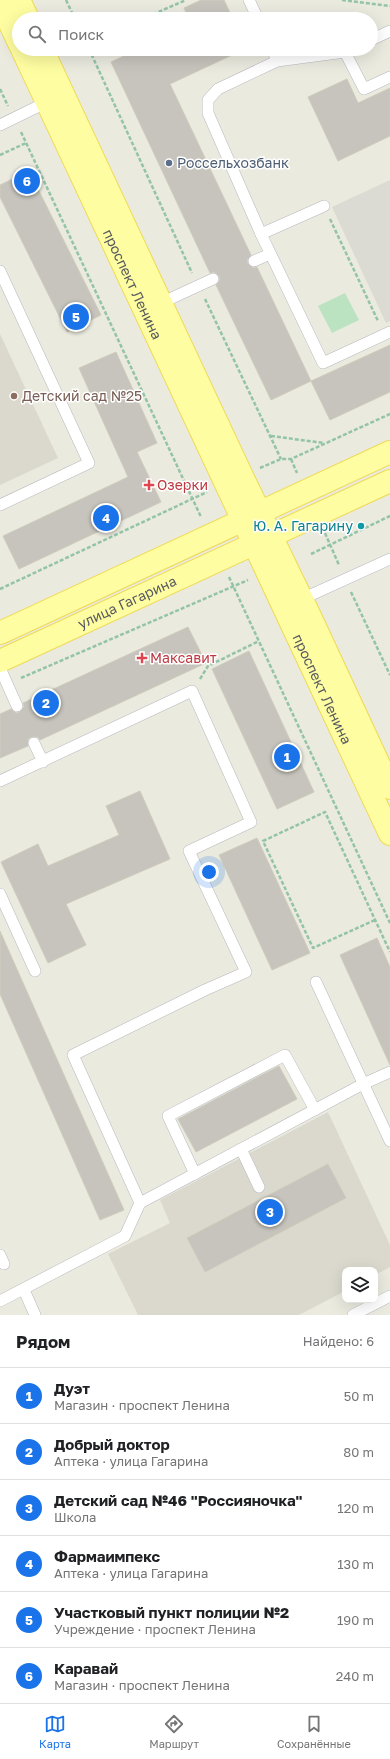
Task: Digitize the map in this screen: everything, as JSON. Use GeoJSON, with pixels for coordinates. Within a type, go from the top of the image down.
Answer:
{"type":"FeatureCollection","features":[{"type":"Feature","properties":{"kind":"main road"},"geometry":{"type":"LineString","coordinates":[[19,0],[25,12]]}},
{"type":"Feature","properties":{"kind":"main road"},"geometry":{"type":"LineString","coordinates":[[0,2],[12,28]]}},
{"type":"Feature","properties":{"kind":"main road","name":"проспект Ленина"},"geometry":{"type":"LineString","coordinates":[[25,56],[46,102],[251,516]]}},
{"type":"Feature","properties":{"kind":"main road","name":"проспект Ленина"},"geometry":{"type":"LineString","coordinates":[[45,56],[161,303],[251,516]]}},
{"type":"Feature","properties":{"kind":"main road","name":"улица Гагарина"},"geometry":{"type":"LineString","coordinates":[[0,633],[390,452]]}},
{"type":"Feature","properties":{"kind":"main road","name":"улица Гагарина"},"geometry":{"type":"LineString","coordinates":[[0,661],[390,481]]}},
{"type":"Feature","properties":{"kind":"main road"},"geometry":{"type":"LineString","coordinates":[[251,516],[263,540]]}},
{"type":"Feature","properties":{"kind":"main road","name":"проспект Ленина"},"geometry":{"type":"LineString","coordinates":[[263,540],[302,599],[390,788]]}},
{"type":"Feature","properties":{"kind":"main road","name":"проспект Ленина"},"geometry":{"type":"LineString","coordinates":[[263,540],[390,834]]}},
{"type":"Feature","properties":{"kind":"lane"},"geometry":{"type":"LineString","coordinates":[[249,0],[255,12]]}},
{"type":"Feature","properties":{"kind":"lane"},"geometry":{"type":"LineString","coordinates":[[378,37],[390,31]]}},
{"type":"Feature","properties":{"kind":"lane"},"geometry":{"type":"LineString","coordinates":[[274,56],[276,61]]}},
{"type":"Feature","properties":{"kind":"lane"},"geometry":{"type":"LineString","coordinates":[[309,56],[276,61],[218,89],[208,100],[208,112],[270,254],[323,363],[387,333]]}},
{"type":"Feature","properties":{"kind":"lane"},"geometry":{"type":"LineString","coordinates":[[350,56],[364,89],[390,77]]}},
{"type":"Feature","properties":{"kind":"lane"},"geometry":{"type":"LineString","coordinates":[[0,125],[46,102]]}},
{"type":"Feature","properties":{"kind":"lane"},"geometry":{"type":"LineString","coordinates":[[261,234],[324,206]]}},
{"type":"Feature","properties":{"kind":"lane"},"geometry":{"type":"LineString","coordinates":[[254,261],[270,254]]}},
{"type":"Feature","properties":{"kind":"lane"},"geometry":{"type":"LineString","coordinates":[[0,272],[89,463],[0,505]]}},
{"type":"Feature","properties":{"kind":"lane"},"geometry":{"type":"LineString","coordinates":[[161,303],[213,279]]}},
{"type":"Feature","properties":{"kind":"lane"},"geometry":{"type":"LineString","coordinates":[[302,599],[390,560]]}},
{"type":"Feature","properties":{"kind":"lane"},"geometry":{"type":"LineString","coordinates":[[0,668],[17,706]]}},
{"type":"Feature","properties":{"kind":"lane"},"geometry":{"type":"LineString","coordinates":[[0,781],[192,691],[251,822],[189,851],[246,972],[73,1055],[140,1203]]}},
{"type":"Feature","properties":{"kind":"lane"},"geometry":{"type":"LineString","coordinates":[[34,743],[43,762]]}},
{"type":"Feature","properties":{"kind":"lane"},"geometry":{"type":"LineString","coordinates":[[0,894],[35,971]]}},
{"type":"Feature","properties":{"kind":"lane"},"geometry":{"type":"LineString","coordinates":[[316,982],[390,1141]]}},
{"type":"Feature","properties":{"kind":"lane"},"geometry":{"type":"LineString","coordinates":[[195,1174],[168,1116],[285,1055],[315,1110]]}},
{"type":"Feature","properties":{"kind":"lane"},"geometry":{"type":"LineString","coordinates":[[0,1301],[24,1290],[125,1236],[140,1203],[364,1084],[390,1072]]}},
{"type":"Feature","properties":{"kind":"lane"},"geometry":{"type":"LineString","coordinates":[[241,1149],[260,1187]]}},
{"type":"Feature","properties":{"kind":"lane"},"geometry":{"type":"LineString","coordinates":[[24,1290],[35,1315]]}},
{"type":"Feature","properties":{"kind":"lane"},"geometry":{"type":"LineString","coordinates":[[353,1315],[390,1296]]}},
{"type":"Feature","properties":{"kind":"path"},"geometry":{"type":"LineString","coordinates":[[66,0],[72,12]]}},
{"type":"Feature","properties":{"kind":"path"},"geometry":{"type":"LineString","coordinates":[[158,12],[186,0]]}},
{"type":"Feature","properties":{"kind":"path"},"geometry":{"type":"LineString","coordinates":[[342,0],[390,6]]}},
{"type":"Feature","properties":{"kind":"path"},"geometry":{"type":"LineString","coordinates":[[92,56],[198,286],[282,459]]}},
{"type":"Feature","properties":{"kind":"path"},"geometry":{"type":"LineString","coordinates":[[0,89],[202,519]]}},
{"type":"Feature","properties":{"kind":"path"},"geometry":{"type":"LineString","coordinates":[[0,155],[26,143]]}},
{"type":"Feature","properties":{"kind":"path"},"geometry":{"type":"LineString","coordinates":[[324,206],[387,333]]}},
{"type":"Feature","properties":{"kind":"path"},"geometry":{"type":"LineString","coordinates":[[254,470],[282,459],[291,459],[390,414]]}},
{"type":"Feature","properties":{"kind":"path"},"geometry":{"type":"LineString","coordinates":[[271,436],[325,443]]}},
{"type":"Feature","properties":{"kind":"path"},"geometry":{"type":"LineString","coordinates":[[291,459],[298,473]]}},
{"type":"Feature","properties":{"kind":"path"},"geometry":{"type":"LineString","coordinates":[[0,589],[207,492]]}},
{"type":"Feature","properties":{"kind":"path"},"geometry":{"type":"LineString","coordinates":[[311,554],[390,516]]}},
{"type":"Feature","properties":{"kind":"path"},"geometry":{"type":"LineString","coordinates":[[330,544],[390,675]]}},
{"type":"Feature","properties":{"kind":"path"},"geometry":{"type":"LineString","coordinates":[[7,683],[253,578]]}},
{"type":"Feature","properties":{"kind":"path"},"geometry":{"type":"LineString","coordinates":[[233,586],[390,923]]}},
{"type":"Feature","properties":{"kind":"path"},"geometry":{"type":"LineString","coordinates":[[192,691],[208,666],[259,641]]}},
{"type":"Feature","properties":{"kind":"path"},"geometry":{"type":"LineString","coordinates":[[375,920],[313,948],[263,841],[325,812],[390,952]]}},
{"type":"Feature","properties":{"kind":"shaded area"},"geometry":{"type":"Polygon","coordinates":[[[390,180],[390,321],[386,323],[332,207],[390,180]]]}},
{"type":"Feature","properties":{"kind":"shaded area","name":"Детский сад №25"},"geometry":{"type":"Polygon","coordinates":[[[0,334],[58,458],[0,485],[0,334]]]}},
{"type":"Feature","properties":{"kind":"shaded area"},"geometry":{"type":"Polygon","coordinates":[[[328,1112],[390,1245],[390,1267],[378,1273],[378,1267],[342,1267],[342,1293],[299,1315],[138,1315],[108,1254],[170,1223],[160,1200],[328,1112]]]}},
{"type":"Feature","properties":{"kind":"green space"},"geometry":{"type":"Polygon","coordinates":[[[345,293],[359,320],[332,333],[318,306],[345,293]]]}},
{"type":"Feature","properties":{"kind":"building"},"geometry":{"type":"Polygon","coordinates":[[[201,0],[224,0],[230,12],[186,12],[184,8],[201,0]]]}},
{"type":"Feature","properties":{"kind":"building"},"geometry":{"type":"Polygon","coordinates":[[[123,56],[230,56],[170,84],[251,255],[247,260],[248,264],[253,268],[257,267],[311,381],[271,400],[216,285],[220,280],[219,276],[214,272],[210,273],[111,62],[123,56]]]}},
{"type":"Feature","properties":{"kind":"building"},"geometry":{"type":"Polygon","coordinates":[[[347,79],[358,103],[390,88],[390,136],[338,161],[308,97],[347,79]]]}},
{"type":"Feature","properties":{"kind":"building"},"geometry":{"type":"Polygon","coordinates":[[[29,171],[101,315],[67,332],[0,197],[0,185],[29,171]]]}},
{"type":"Feature","properties":{"kind":"building"},"geometry":{"type":"Polygon","coordinates":[[[390,345],[390,392],[330,420],[311,381],[390,345]]]}},
{"type":"Feature","properties":{"kind":"building"},"geometry":{"type":"Polygon","coordinates":[[[116,352],[157,443],[137,452],[161,502],[19,569],[3,536],[128,477],[79,368],[116,352]]]}},
{"type":"Feature","properties":{"kind":"building"},"geometry":{"type":"Polygon","coordinates":[[[188,627],[206,663],[40,740],[38,737],[31,737],[28,739],[28,746],[0,758],[0,714],[11,709],[16,713],[20,712],[24,707],[23,703],[188,627]]]}},
{"type":"Feature","properties":{"kind":"building"},"geometry":{"type":"Polygon","coordinates":[[[249,651],[314,792],[277,809],[212,669],[249,651]]]}},
{"type":"Feature","properties":{"kind":"building"},"geometry":{"type":"Polygon","coordinates":[[[140,791],[170,859],[66,904],[86,945],[48,963],[1,862],[38,844],[48,866],[119,835],[106,806],[140,791]]]}},
{"type":"Feature","properties":{"kind":"building"},"geometry":{"type":"Polygon","coordinates":[[[257,838],[310,953],[272,970],[219,855],[257,838]]]}},
{"type":"Feature","properties":{"kind":"building"},"geometry":{"type":"Polygon","coordinates":[[[0,931],[124,1210],[100,1220],[0,994],[0,931]]]}},
{"type":"Feature","properties":{"kind":"building"},"geometry":{"type":"Polygon","coordinates":[[[377,938],[390,967],[390,1065],[340,955],[377,938]]]}},
{"type":"Feature","properties":{"kind":"building"},"geometry":{"type":"Polygon","coordinates":[[[279,1066],[297,1099],[196,1152],[178,1119],[279,1066]]]}},
{"type":"Feature","properties":{"kind":"building"},"geometry":{"type":"Polygon","coordinates":[[[328,1164],[346,1198],[205,1272],[187,1238],[328,1164]]]}},
{"type":"Feature","properties":{"kind":"place","name":"Россельхозбанк"},"geometry":{"type":"Point","coordinates":[169,163]}},
{"type":"Feature","properties":{"kind":"place","name":"Каравай"},"geometry":{"type":"Point","coordinates":[27,181]}},
{"type":"Feature","properties":{"kind":"place","name":"Участковый пункт полиции №2"},"geometry":{"type":"Point","coordinates":[76,317]}},
{"type":"Feature","properties":{"kind":"place","name":"Детский сад №25"},"geometry":{"type":"Point","coordinates":[14,396]}},
{"type":"Feature","properties":{"kind":"place","name":"Озерки"},"geometry":{"type":"Point","coordinates":[149,485]}},
{"type":"Feature","properties":{"kind":"place","name":"Фармаимпекс"},"geometry":{"type":"Point","coordinates":[106,518]}},
{"type":"Feature","properties":{"kind":"place","name":"Ю. А. Гагарину"},"geometry":{"type":"Point","coordinates":[361,526]}},
{"type":"Feature","properties":{"kind":"place","name":"Максавит"},"geometry":{"type":"Point","coordinates":[142,658]}},
{"type":"Feature","properties":{"kind":"place","name":"Добрый доктор"},"geometry":{"type":"Point","coordinates":[46,703]}},
{"type":"Feature","properties":{"kind":"place","name":"Дуэт"},"geometry":{"type":"Point","coordinates":[287,757]}},
{"type":"Feature","properties":{"kind":"place","name":"Детский сад №46 \"Россияночка\""},"geometry":{"type":"Point","coordinates":[270,1212]}}]}
